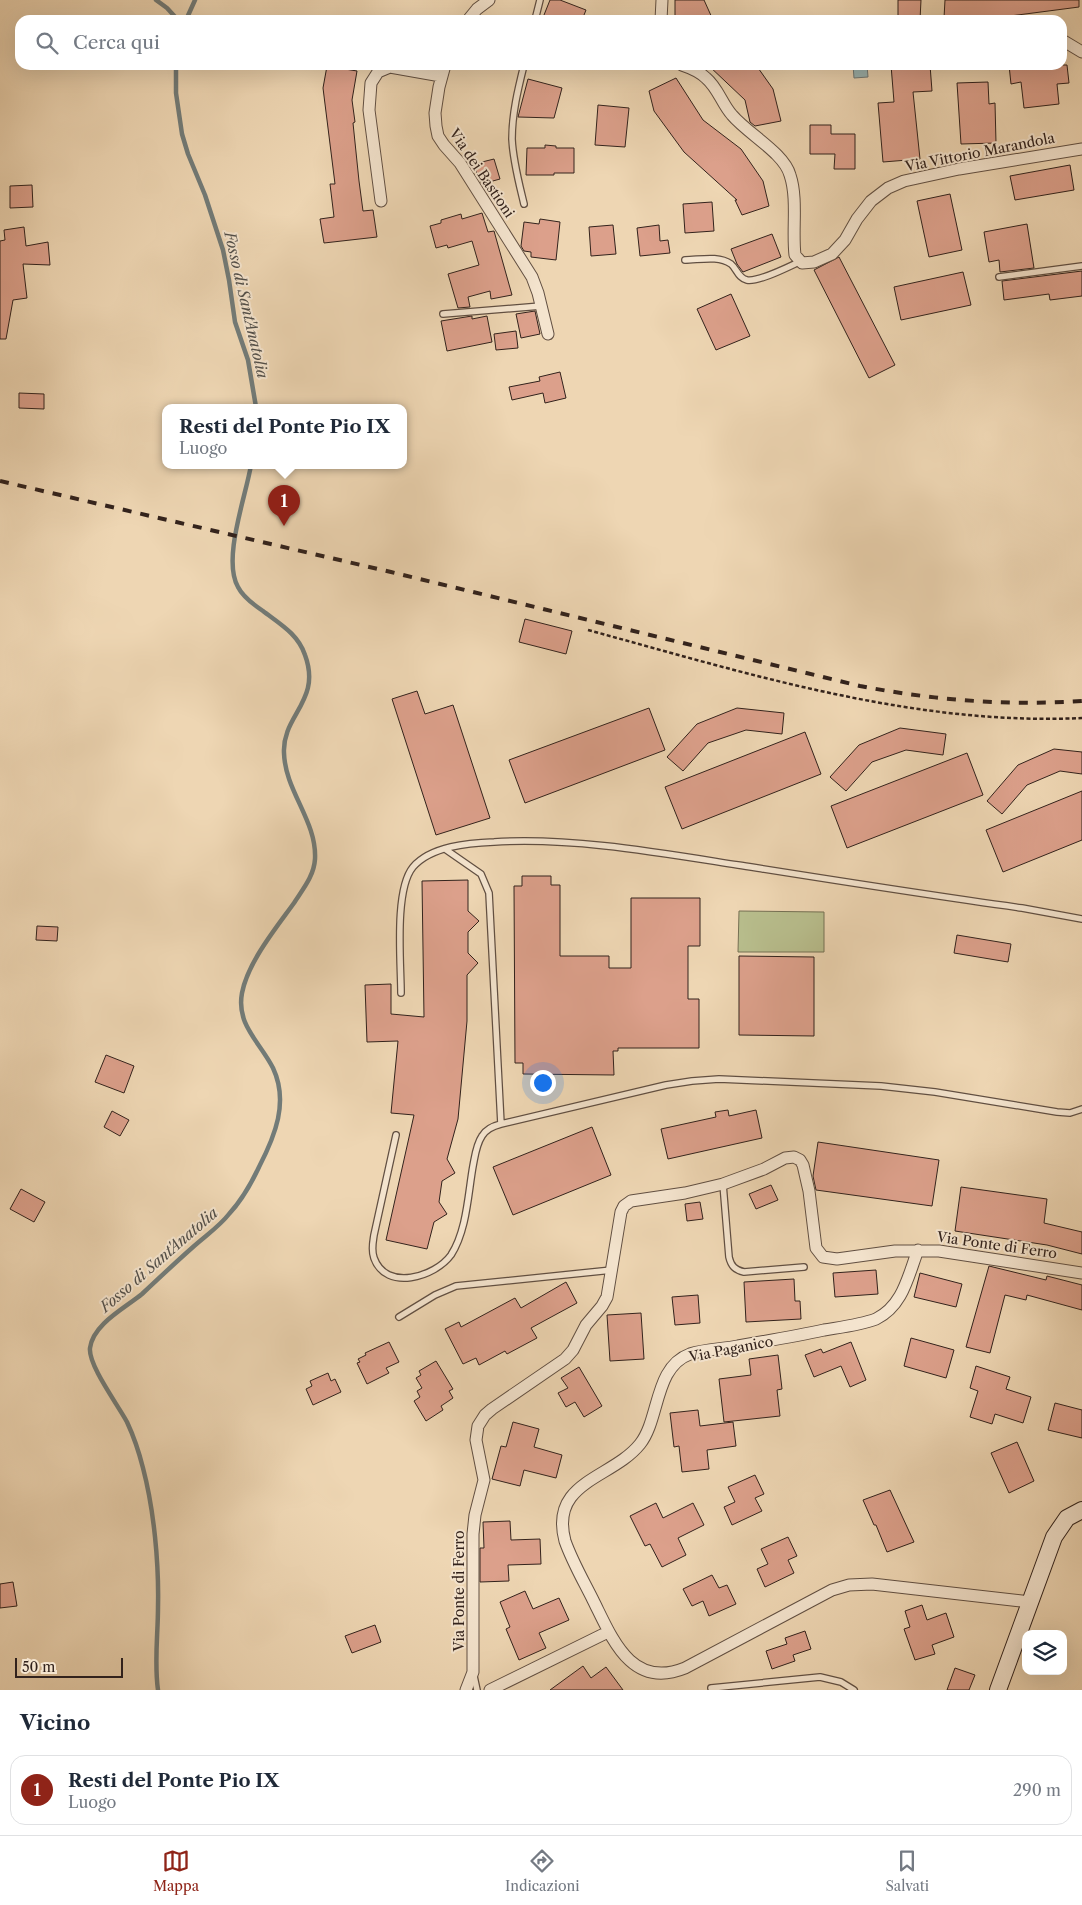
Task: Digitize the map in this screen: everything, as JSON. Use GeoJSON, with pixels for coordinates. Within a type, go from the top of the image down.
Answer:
{"type":"FeatureCollection","features":[{"type":"Feature","properties":{"kind":"street"},"geometry":{"type":"LineString","coordinates":[[472,15],[488,0]]}},
{"type":"Feature","properties":{"kind":"street"},"geometry":{"type":"LineString","coordinates":[[661,15],[662,0]]}},
{"type":"Feature","properties":{"kind":"street"},"geometry":{"type":"LineString","coordinates":[[1067,43],[1082,52]]}},
{"type":"Feature","properties":{"kind":"street"},"geometry":{"type":"LineString","coordinates":[[381,201],[369,110],[371,83],[378,72],[382,70]]}},
{"type":"Feature","properties":{"kind":"street"},"geometry":{"type":"LineString","coordinates":[[410,70],[441,76]]}},
{"type":"Feature","properties":{"kind":"street","name":"Via dei Bastioni"},"geometry":{"type":"LineString","coordinates":[[443,70],[435,113],[438,136],[460,163],[530,273],[536,285],[548,334]]}},
{"type":"Feature","properties":{"kind":"street"},"geometry":{"type":"LineString","coordinates":[[692,70],[705,76],[716,88],[734,118],[786,164],[791,178],[794,252],[799,262]]}},
{"type":"Feature","properties":{"kind":"street","name":"Via Vittorio Marandola"},"geometry":{"type":"LineString","coordinates":[[799,262],[810,263],[832,254],[845,240],[867,205],[884,190],[904,181],[966,168],[1082,149]]}},
{"type":"Feature","properties":{"kind":"street","name":"Via Ponte di Ferro"},"geometry":{"type":"LineString","coordinates":[[466,1690],[473,1672],[474,1528],[484,1480],[477,1450],[476,1435],[478,1426],[485,1415],[492,1409],[550,1371],[568,1356],[586,1324],[605,1302],[621,1212],[627,1203],[635,1199],[685,1192],[723,1184],[764,1170],[785,1158],[794,1156],[800,1160],[803,1166],[809,1191],[816,1248],[820,1255],[827,1258],[838,1259],[886,1252],[918,1250],[959,1252],[1082,1273]]}},
{"type":"Feature","properties":{"kind":"street","name":"Via Paganico"},"geometry":{"type":"LineString","coordinates":[[918,1250],[898,1302],[889,1312],[876,1319],[785,1338],[692,1354],[680,1360],[664,1380],[648,1430],[639,1445],[623,1460],[579,1487],[568,1501],[563,1514],[562,1527],[568,1550],[608,1632],[620,1652],[629,1661],[647,1671],[662,1674],[675,1672],[688,1666],[827,1592],[843,1586],[872,1584],[1030,1602]]}},
{"type":"Feature","properties":{"kind":"street"},"geometry":{"type":"LineString","coordinates":[[998,1690],[1056,1532],[1067,1518],[1082,1510]]}},
{"type":"Feature","properties":{"kind":"street"},"geometry":{"type":"LineString","coordinates":[[490,1690],[608,1632]]}},
{"type":"Feature","properties":{"kind":"lane"},"geometry":{"type":"LineString","coordinates":[[536,15],[540,0]]}},
{"type":"Feature","properties":{"kind":"lane","name":"Via dei Bastioni"},"geometry":{"type":"LineString","coordinates":[[523,70],[517,92],[512,131],[513,149],[524,204]]}},
{"type":"Feature","properties":{"kind":"lane","name":"Via Vittorio Marandola"},"geometry":{"type":"LineString","coordinates":[[684,260],[711,259],[724,261],[732,265],[740,276],[751,280],[799,262]]}},
{"type":"Feature","properties":{"kind":"lane"},"geometry":{"type":"LineString","coordinates":[[999,277],[1082,266]]}},
{"type":"Feature","properties":{"kind":"lane"},"geometry":{"type":"LineString","coordinates":[[443,314],[541,306]]}},
{"type":"Feature","properties":{"kind":"lane"},"geometry":{"type":"LineString","coordinates":[[401,993],[400,920],[405,882],[414,867],[428,856],[445,849],[483,842],[548,842],[610,848],[1022,908],[1082,919]]}},
{"type":"Feature","properties":{"kind":"lane"},"geometry":{"type":"LineString","coordinates":[[445,849],[481,874],[489,893],[501,1124]]}},
{"type":"Feature","properties":{"kind":"lane"},"geometry":{"type":"LineString","coordinates":[[396,1135],[374,1235],[373,1250],[377,1263],[387,1272],[399,1277],[412,1278],[439,1267],[445,1262],[457,1244],[477,1147],[485,1132],[501,1124],[666,1085],[708,1080],[881,1086],[928,1091],[1057,1112],[1070,1113],[1082,1109]]}},
{"type":"Feature","properties":{"kind":"lane"},"geometry":{"type":"LineString","coordinates":[[723,1184],[729,1257],[732,1266],[744,1272],[804,1267]]}},
{"type":"Feature","properties":{"kind":"lane"},"geometry":{"type":"LineString","coordinates":[[399,1317],[435,1295],[456,1286],[612,1270]]}},
{"type":"Feature","properties":{"kind":"lane","name":"Via Ponte di Ferro"},"geometry":{"type":"LineString","coordinates":[[473,1672],[477,1690]]}},
{"type":"Feature","properties":{"kind":"lane"},"geometry":{"type":"LineString","coordinates":[[712,1688],[820,1677],[841,1682],[854,1690]]}},
{"type":"Feature","properties":{"kind":"path"},"geometry":{"type":"LineString","coordinates":[[588,630],[750,674],[875,701],[992,716],[1082,718]]}},
{"type":"Feature","properties":{"kind":"green space"},"geometry":{"type":"Polygon","coordinates":[[[739,911],[824,912],[824,952],[738,952],[739,911]]]}},
{"type":"Feature","properties":{"kind":"water"},"geometry":{"type":"Polygon","coordinates":[[[853,70],[867,70],[868,77],[854,78],[853,70]]]}},
{"type":"Feature","properties":{"kind":"building"},"geometry":{"type":"Polygon","coordinates":[[[550,0],[560,0],[586,10],[584,15],[544,15],[550,0]]]}},
{"type":"Feature","properties":{"kind":"building"},"geometry":{"type":"Polygon","coordinates":[[[675,0],[704,0],[711,15],[675,15],[675,0]]]}},
{"type":"Feature","properties":{"kind":"building"},"geometry":{"type":"Polygon","coordinates":[[[898,0],[921,0],[920,15],[898,15],[898,0]]]}},
{"type":"Feature","properties":{"kind":"building"},"geometry":{"type":"Polygon","coordinates":[[[945,0],[1079,0],[1079,7],[1018,15],[944,15],[945,0]]]}},
{"type":"Feature","properties":{"kind":"building"},"geometry":{"type":"Polygon","coordinates":[[[1067,65],[1069,83],[1057,84],[1059,104],[1024,108],[1021,82],[1011,84],[1010,70],[1067,70],[1067,65]]]}},
{"type":"Feature","properties":{"kind":"building"},"geometry":{"type":"Polygon","coordinates":[[[326,70],[357,71],[352,100],[359,181],[363,211],[373,210],[377,237],[324,243],[320,219],[334,217],[330,184],[335,184],[323,88],[326,70]]]}},
{"type":"Feature","properties":{"kind":"building"},"geometry":{"type":"Polygon","coordinates":[[[713,70],[760,70],[773,89],[781,121],[755,126],[750,122],[745,100],[713,70]]]}},
{"type":"Feature","properties":{"kind":"building"},"geometry":{"type":"Polygon","coordinates":[[[891,70],[930,70],[932,91],[913,92],[920,159],[883,162],[878,103],[894,102],[891,70]]]}},
{"type":"Feature","properties":{"kind":"building"},"geometry":{"type":"Polygon","coordinates":[[[676,78],[703,120],[741,149],[763,181],[769,206],[742,215],[735,200],[737,200],[684,152],[654,111],[649,91],[676,78]]]}},
{"type":"Feature","properties":{"kind":"building"},"geometry":{"type":"Polygon","coordinates":[[[528,79],[562,88],[554,118],[518,117],[528,79]]]}},
{"type":"Feature","properties":{"kind":"building"},"geometry":{"type":"Polygon","coordinates":[[[988,82],[989,104],[995,103],[996,143],[961,144],[957,83],[988,82]]]}},
{"type":"Feature","properties":{"kind":"building"},"geometry":{"type":"Polygon","coordinates":[[[598,105],[629,108],[625,147],[595,145],[598,105]]]}},
{"type":"Feature","properties":{"kind":"building"},"geometry":{"type":"Polygon","coordinates":[[[810,125],[831,125],[831,134],[855,134],[855,169],[834,169],[835,154],[810,154],[810,125]]]}},
{"type":"Feature","properties":{"kind":"building"},"geometry":{"type":"Polygon","coordinates":[[[545,145],[556,146],[556,148],[574,148],[574,173],[526,175],[527,148],[545,148],[545,145]]]}},
{"type":"Feature","properties":{"kind":"building"},"geometry":{"type":"Polygon","coordinates":[[[494,159],[500,179],[482,184],[474,164],[494,159]]]}},
{"type":"Feature","properties":{"kind":"building"},"geometry":{"type":"Polygon","coordinates":[[[1070,165],[1074,190],[1015,200],[1010,176],[1070,165]]]}},
{"type":"Feature","properties":{"kind":"building"},"geometry":{"type":"Polygon","coordinates":[[[32,185],[33,207],[10,208],[10,186],[32,185]]]}},
{"type":"Feature","properties":{"kind":"building"},"geometry":{"type":"Polygon","coordinates":[[[950,194],[962,250],[929,257],[917,201],[950,194]]]}},
{"type":"Feature","properties":{"kind":"building"},"geometry":{"type":"Polygon","coordinates":[[[712,202],[714,231],[685,233],[683,204],[712,202]]]}},
{"type":"Feature","properties":{"kind":"building"},"geometry":{"type":"Polygon","coordinates":[[[482,213],[488,232],[494,231],[512,295],[491,299],[490,291],[468,297],[470,307],[458,308],[448,274],[479,265],[472,241],[448,248],[447,245],[436,248],[430,226],[441,223],[441,220],[461,214],[462,219],[482,213]]]}},
{"type":"Feature","properties":{"kind":"building"},"geometry":{"type":"Polygon","coordinates":[[[540,219],[560,222],[556,260],[531,257],[531,252],[524,251],[521,246],[524,222],[539,224],[540,219]]]}},
{"type":"Feature","properties":{"kind":"building"},"geometry":{"type":"Polygon","coordinates":[[[1027,224],[1034,268],[1000,272],[999,260],[989,262],[984,232],[1027,224]]]}},
{"type":"Feature","properties":{"kind":"building"},"geometry":{"type":"Polygon","coordinates":[[[613,225],[616,254],[591,256],[589,227],[613,225]]]}},
{"type":"Feature","properties":{"kind":"building"},"geometry":{"type":"Polygon","coordinates":[[[659,225],[660,241],[668,240],[670,253],[640,256],[637,228],[659,225]]]}},
{"type":"Feature","properties":{"kind":"building"},"geometry":{"type":"Polygon","coordinates":[[[24,227],[26,246],[48,242],[50,265],[23,264],[27,298],[13,300],[6,339],[0,339],[0,241],[5,240],[4,230],[24,227]]]}},
{"type":"Feature","properties":{"kind":"building"},"geometry":{"type":"Polygon","coordinates":[[[772,234],[781,257],[743,272],[737,264],[731,249],[772,234]]]}},
{"type":"Feature","properties":{"kind":"building"},"geometry":{"type":"Polygon","coordinates":[[[839,257],[895,365],[869,378],[814,270],[839,257]]]}},
{"type":"Feature","properties":{"kind":"building"},"geometry":{"type":"Polygon","coordinates":[[[1082,271],[1082,296],[1050,300],[1049,294],[1004,300],[1002,281],[1082,271]]]}},
{"type":"Feature","properties":{"kind":"building"},"geometry":{"type":"Polygon","coordinates":[[[963,272],[971,305],[901,320],[894,287],[963,272]]]}},
{"type":"Feature","properties":{"kind":"building"},"geometry":{"type":"Polygon","coordinates":[[[731,294],[750,336],[716,350],[697,309],[731,294]]]}},
{"type":"Feature","properties":{"kind":"building"},"geometry":{"type":"Polygon","coordinates":[[[535,311],[540,334],[521,338],[516,314],[535,311]]]}},
{"type":"Feature","properties":{"kind":"building"},"geometry":{"type":"Polygon","coordinates":[[[472,316],[472,319],[487,316],[492,342],[447,351],[441,321],[472,316]]]}},
{"type":"Feature","properties":{"kind":"building"},"geometry":{"type":"Polygon","coordinates":[[[516,331],[518,348],[496,350],[494,334],[516,331]]]}},
{"type":"Feature","properties":{"kind":"building"},"geometry":{"type":"Polygon","coordinates":[[[560,372],[566,398],[545,403],[543,393],[512,400],[509,387],[540,381],[539,377],[560,372]]]}},
{"type":"Feature","properties":{"kind":"building"},"geometry":{"type":"Polygon","coordinates":[[[19,393],[44,394],[44,409],[19,408],[19,393]]]}},
{"type":"Feature","properties":{"kind":"building"},"geometry":{"type":"Polygon","coordinates":[[[525,619],[572,631],[566,654],[519,642],[525,619]]]}},
{"type":"Feature","properties":{"kind":"building"},"geometry":{"type":"Polygon","coordinates":[[[417,691],[425,714],[453,705],[490,818],[436,835],[392,699],[417,691]]]}},
{"type":"Feature","properties":{"kind":"building"},"geometry":{"type":"Polygon","coordinates":[[[649,708],[665,750],[525,803],[509,760],[649,708]]]}},
{"type":"Feature","properties":{"kind":"building"},"geometry":{"type":"Polygon","coordinates":[[[737,708],[784,713],[782,734],[746,730],[708,743],[683,771],[667,757],[697,724],[737,708]]]}},
{"type":"Feature","properties":{"kind":"building"},"geometry":{"type":"Polygon","coordinates":[[[900,728],[946,734],[943,755],[906,750],[872,762],[846,791],[830,777],[859,745],[900,728]]]}},
{"type":"Feature","properties":{"kind":"building"},"geometry":{"type":"Polygon","coordinates":[[[805,732],[821,774],[682,829],[665,787],[805,732]]]}},
{"type":"Feature","properties":{"kind":"building"},"geometry":{"type":"Polygon","coordinates":[[[1054,749],[1082,752],[1082,774],[1060,771],[1027,785],[1002,814],[987,801],[1018,765],[1054,749]]]}},
{"type":"Feature","properties":{"kind":"building"},"geometry":{"type":"Polygon","coordinates":[[[967,753],[983,795],[847,848],[831,806],[967,753]]]}},
{"type":"Feature","properties":{"kind":"building"},"geometry":{"type":"Polygon","coordinates":[[[1082,791],[1082,840],[1003,872],[986,830],[1082,791]]]}},
{"type":"Feature","properties":{"kind":"building"},"geometry":{"type":"Polygon","coordinates":[[[522,876],[551,876],[551,885],[560,885],[560,956],[609,956],[609,968],[631,968],[631,898],[700,898],[700,946],[688,946],[688,999],[699,999],[699,1048],[618,1048],[618,1051],[613,1051],[614,1075],[523,1074],[523,1063],[515,1063],[514,886],[522,886],[522,876]]]}},
{"type":"Feature","properties":{"kind":"building"},"geometry":{"type":"Polygon","coordinates":[[[468,880],[468,911],[479,921],[468,932],[468,953],[478,963],[467,975],[467,1021],[458,1119],[447,1159],[455,1173],[442,1181],[439,1202],[447,1214],[434,1222],[427,1249],[386,1240],[414,1115],[391,1113],[398,1041],[367,1042],[365,985],[391,984],[391,1014],[424,1017],[422,881],[468,880]]]}},
{"type":"Feature","properties":{"kind":"building"},"geometry":{"type":"Polygon","coordinates":[[[37,926],[58,927],[57,941],[36,940],[37,926]]]}},
{"type":"Feature","properties":{"kind":"building"},"geometry":{"type":"Polygon","coordinates":[[[957,935],[1011,944],[1008,962],[954,953],[957,935]]]}},
{"type":"Feature","properties":{"kind":"building"},"geometry":{"type":"Polygon","coordinates":[[[739,956],[814,957],[814,1036],[739,1035],[739,956]]]}},
{"type":"Feature","properties":{"kind":"building"},"geometry":{"type":"Polygon","coordinates":[[[106,1055],[134,1066],[124,1093],[95,1082],[106,1055]]]}},
{"type":"Feature","properties":{"kind":"building"},"geometry":{"type":"Polygon","coordinates":[[[728,1110],[729,1116],[756,1110],[762,1138],[668,1159],[661,1129],[716,1117],[715,1112],[728,1110]]]}},
{"type":"Feature","properties":{"kind":"building"},"geometry":{"type":"Polygon","coordinates":[[[112,1111],[129,1120],[120,1136],[104,1127],[112,1111]]]}},
{"type":"Feature","properties":{"kind":"building"},"geometry":{"type":"Polygon","coordinates":[[[592,1127],[611,1175],[513,1215],[493,1167],[592,1127]]]}},
{"type":"Feature","properties":{"kind":"building"},"geometry":{"type":"Polygon","coordinates":[[[818,1142],[939,1160],[932,1206],[816,1190],[813,1176],[818,1142]]]}},
{"type":"Feature","properties":{"kind":"building"},"geometry":{"type":"Polygon","coordinates":[[[771,1185],[778,1200],[756,1209],[749,1194],[771,1185]]]}},
{"type":"Feature","properties":{"kind":"building"},"geometry":{"type":"Polygon","coordinates":[[[961,1187],[1047,1199],[1044,1223],[1082,1232],[1082,1254],[1047,1245],[955,1231],[961,1187]]]}},
{"type":"Feature","properties":{"kind":"building"},"geometry":{"type":"Polygon","coordinates":[[[21,1189],[45,1202],[34,1222],[10,1209],[21,1189]]]}},
{"type":"Feature","properties":{"kind":"building"},"geometry":{"type":"Polygon","coordinates":[[[700,1202],[703,1219],[687,1221],[685,1204],[700,1202]]]}},
{"type":"Feature","properties":{"kind":"building"},"geometry":{"type":"Polygon","coordinates":[[[989,1266],[1046,1280],[1047,1276],[1082,1285],[1082,1310],[1027,1295],[1026,1300],[1005,1295],[990,1353],[966,1347],[989,1266]]]}},
{"type":"Feature","properties":{"kind":"building"},"geometry":{"type":"Polygon","coordinates":[[[876,1270],[878,1294],[835,1297],[833,1273],[876,1270]]]}},
{"type":"Feature","properties":{"kind":"building"},"geometry":{"type":"Polygon","coordinates":[[[920,1273],[962,1284],[956,1307],[914,1297],[920,1273]]]}},
{"type":"Feature","properties":{"kind":"building"},"geometry":{"type":"Polygon","coordinates":[[[794,1279],[795,1301],[800,1301],[801,1319],[746,1322],[744,1282],[794,1279]]]}},
{"type":"Feature","properties":{"kind":"building"},"geometry":{"type":"Polygon","coordinates":[[[566,1282],[577,1303],[531,1328],[537,1338],[507,1354],[505,1351],[479,1365],[476,1358],[463,1364],[445,1329],[459,1322],[461,1327],[515,1298],[521,1308],[566,1282]]]}},
{"type":"Feature","properties":{"kind":"building"},"geometry":{"type":"Polygon","coordinates":[[[698,1295],[700,1323],[675,1325],[672,1297],[698,1295]]]}},
{"type":"Feature","properties":{"kind":"building"},"geometry":{"type":"Polygon","coordinates":[[[641,1313],[644,1359],[610,1361],[607,1315],[641,1313]]]}},
{"type":"Feature","properties":{"kind":"building"},"geometry":{"type":"Polygon","coordinates":[[[911,1338],[954,1350],[946,1378],[904,1366],[911,1338]]]}},
{"type":"Feature","properties":{"kind":"building"},"geometry":{"type":"Polygon","coordinates":[[[389,1342],[399,1362],[386,1368],[389,1373],[367,1384],[357,1363],[360,1362],[358,1359],[366,1355],[365,1353],[389,1342]]]}},
{"type":"Feature","properties":{"kind":"building"},"geometry":{"type":"Polygon","coordinates":[[[851,1342],[866,1380],[850,1387],[841,1366],[814,1377],[805,1355],[821,1349],[823,1353],[851,1342]]]}},
{"type":"Feature","properties":{"kind":"building"},"geometry":{"type":"Polygon","coordinates":[[[778,1355],[782,1389],[777,1390],[780,1416],[724,1422],[719,1379],[751,1375],[749,1359],[778,1355]]]}},
{"type":"Feature","properties":{"kind":"building"},"geometry":{"type":"Polygon","coordinates":[[[436,1361],[453,1389],[449,1391],[453,1398],[441,1406],[443,1410],[426,1421],[414,1401],[420,1397],[417,1391],[422,1388],[416,1378],[421,1375],[419,1371],[436,1361]]]}},
{"type":"Feature","properties":{"kind":"building"},"geometry":{"type":"Polygon","coordinates":[[[976,1366],[1010,1377],[1006,1389],[1031,1397],[1023,1423],[995,1414],[992,1424],[970,1417],[978,1391],[970,1388],[976,1366]]]}},
{"type":"Feature","properties":{"kind":"building"},"geometry":{"type":"Polygon","coordinates":[[[579,1367],[602,1406],[584,1417],[575,1402],[566,1407],[558,1393],[568,1388],[561,1378],[579,1367]]]}},
{"type":"Feature","properties":{"kind":"building"},"geometry":{"type":"Polygon","coordinates":[[[328,1373],[331,1381],[335,1379],[341,1392],[313,1405],[306,1389],[312,1386],[310,1381],[328,1373]]]}},
{"type":"Feature","properties":{"kind":"building"},"geometry":{"type":"Polygon","coordinates":[[[1055,1403],[1082,1410],[1082,1438],[1048,1430],[1055,1403]]]}},
{"type":"Feature","properties":{"kind":"building"},"geometry":{"type":"Polygon","coordinates":[[[698,1410],[700,1426],[733,1422],[736,1446],[707,1450],[709,1469],[682,1472],[679,1446],[674,1447],[670,1413],[698,1410]]]}},
{"type":"Feature","properties":{"kind":"building"},"geometry":{"type":"Polygon","coordinates":[[[513,1422],[539,1429],[534,1447],[562,1455],[556,1478],[524,1470],[520,1486],[492,1479],[501,1446],[506,1447],[513,1422]]]}},
{"type":"Feature","properties":{"kind":"building"},"geometry":{"type":"Polygon","coordinates":[[[1017,1442],[1034,1481],[1009,1493],[991,1453],[1017,1442]]]}},
{"type":"Feature","properties":{"kind":"building"},"geometry":{"type":"Polygon","coordinates":[[[755,1475],[764,1494],[755,1498],[762,1511],[732,1525],[724,1507],[735,1502],[728,1487],[755,1475]]]}},
{"type":"Feature","properties":{"kind":"building"},"geometry":{"type":"Polygon","coordinates":[[[890,1490],[914,1542],[887,1552],[863,1500],[890,1490]]]}},
{"type":"Feature","properties":{"kind":"building"},"geometry":{"type":"Polygon","coordinates":[[[656,1503],[663,1518],[693,1503],[704,1525],[678,1538],[686,1555],[662,1567],[650,1544],[645,1546],[630,1516],[656,1503]]]}},
{"type":"Feature","properties":{"kind":"building"},"geometry":{"type":"Polygon","coordinates":[[[510,1521],[511,1540],[540,1539],[541,1564],[508,1565],[509,1581],[480,1582],[480,1548],[484,1548],[483,1522],[510,1521]]]}},
{"type":"Feature","properties":{"kind":"building"},"geometry":{"type":"Polygon","coordinates":[[[788,1537],[797,1556],[788,1560],[794,1573],[765,1587],[757,1569],[768,1564],[761,1549],[788,1537]]]}},
{"type":"Feature","properties":{"kind":"building"},"geometry":{"type":"Polygon","coordinates":[[[712,1575],[719,1588],[727,1585],[736,1604],[709,1616],[703,1601],[692,1606],[683,1589],[712,1575]]]}},
{"type":"Feature","properties":{"kind":"building"},"geometry":{"type":"Polygon","coordinates":[[[13,1582],[17,1606],[0,1608],[0,1584],[13,1582]]]}},
{"type":"Feature","properties":{"kind":"building"},"geometry":{"type":"Polygon","coordinates":[[[525,1591],[533,1609],[559,1598],[569,1620],[539,1633],[546,1648],[519,1660],[506,1629],[510,1627],[500,1602],[525,1591]]]}},
{"type":"Feature","properties":{"kind":"building"},"geometry":{"type":"Polygon","coordinates":[[[922,1605],[927,1620],[946,1613],[954,1637],[932,1645],[935,1654],[915,1660],[904,1629],[910,1627],[905,1611],[922,1605]]]}},
{"type":"Feature","properties":{"kind":"building"},"geometry":{"type":"Polygon","coordinates":[[[375,1625],[381,1642],[352,1653],[345,1636],[375,1625]]]}},
{"type":"Feature","properties":{"kind":"building"},"geometry":{"type":"Polygon","coordinates":[[[805,1631],[811,1649],[793,1655],[795,1661],[772,1669],[766,1651],[787,1644],[785,1638],[805,1631]]]}},
{"type":"Feature","properties":{"kind":"building"},"geometry":{"type":"Polygon","coordinates":[[[583,1666],[591,1678],[606,1667],[623,1690],[550,1690],[583,1666]]]}},
{"type":"Feature","properties":{"kind":"building"},"geometry":{"type":"Polygon","coordinates":[[[955,1668],[975,1675],[969,1690],[947,1690],[955,1668]]]}},
{"type":"Feature","properties":{"kind":"waterway"},"geometry":{"type":"LineString","coordinates":[[156,0],[173,15]]}},
{"type":"Feature","properties":{"kind":"waterway","name":"Fosso di Sant'Anatolia"},"geometry":{"type":"LineString","coordinates":[[188,15],[195,0]]}},
{"type":"Feature","properties":{"kind":"waterway","name":"Fosso di Sant'Anatolia"},"geometry":{"type":"LineString","coordinates":[[176,70],[176,93],[182,134],[223,250],[235,322],[248,360],[255,404]]}},
{"type":"Feature","properties":{"kind":"waterway","name":"Fosso di Sant'Anatolia"},"geometry":{"type":"LineString","coordinates":[[158,1690],[156,1659],[158,1573],[153,1519],[147,1484],[132,1433],[98,1374],[90,1348],[92,1339],[103,1324],[142,1294],[225,1219],[249,1186],[265,1155],[278,1119],[280,1093],[273,1068],[250,1033],[242,1015],[242,993],[245,981],[256,957],[304,887],[310,877],[315,859],[311,832],[290,780],[284,753],[285,740],[289,728],[309,684],[309,671],[305,655],[293,635],[240,591],[234,575],[234,544],[250,469]]}},
{"type":"Feature","properties":{"kind":"railway"},"geometry":{"type":"LineString","coordinates":[[0,481],[391,572],[860,686],[970,701],[1026,703],[1082,701]]}},
{"type":"Feature","properties":{"kind":"place","name":"Resti del Ponte Pio IX"},"geometry":{"type":"Point","coordinates":[284,526]}}]}
